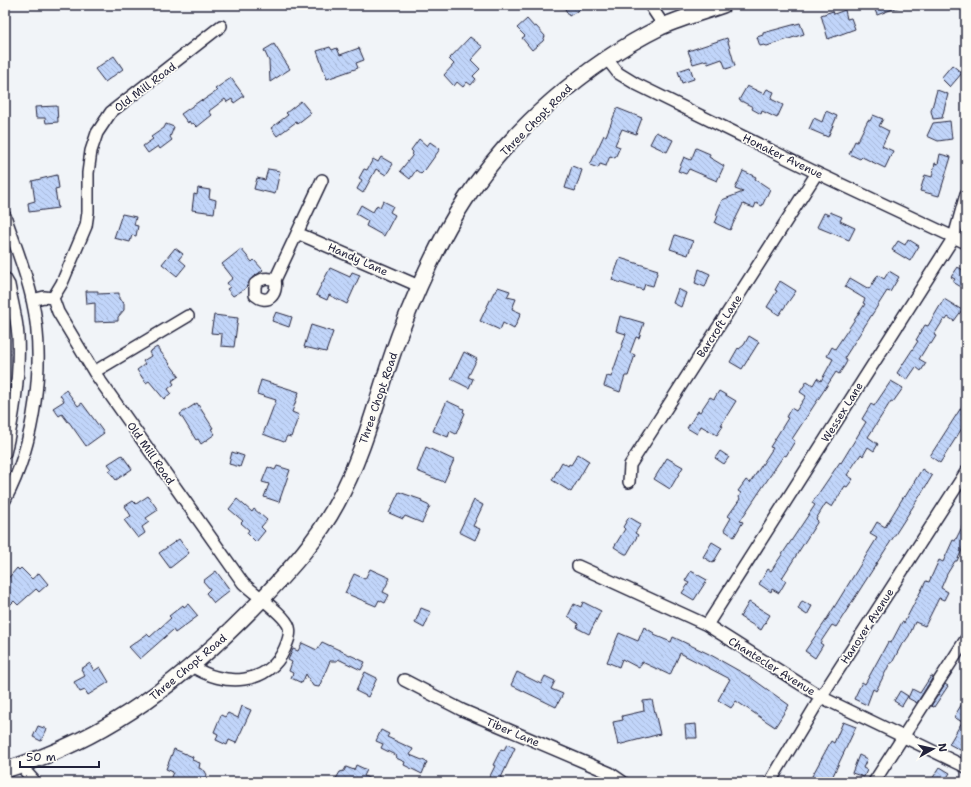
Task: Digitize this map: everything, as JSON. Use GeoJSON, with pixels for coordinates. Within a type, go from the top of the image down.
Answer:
{"type":"FeatureCollection","features":[{"type":"Feature","properties":{"kind":"main road","name":"Three Chopt Road"},"geometry":{"type":"LineString","coordinates":[[5,770],[67,746],[106,726],[165,689],[244,618],[261,600],[311,543],[338,502],[355,461],[396,345],[419,286],[448,228],[466,199],[490,166],[524,128],[561,93],[584,74],[664,26],[724,5]]}},
{"type":"Feature","properties":{"kind":"street"},"geometry":{"type":"LineString","coordinates":[[650,5],[664,26]]}},
{"type":"Feature","properties":{"kind":"street","name":"Old Mill Road"},"geometry":{"type":"LineString","coordinates":[[192,666],[212,677],[230,681],[252,677],[274,666],[283,654],[288,642],[290,629],[286,621],[243,584],[94,372],[58,312],[53,298],[62,283],[86,226],[88,212],[88,173],[91,151],[97,133],[111,112],[175,64],[221,26]]}},
{"type":"Feature","properties":{"kind":"street","name":"Honaker Avenue"},"geometry":{"type":"LineString","coordinates":[[607,59],[618,73],[636,84],[817,173],[966,242]]}},
{"type":"Feature","properties":{"kind":"street","name":"Barcroft Lane"},"geometry":{"type":"LineString","coordinates":[[629,482],[630,465],[817,173]]}},
{"type":"Feature","properties":{"kind":"street"},"geometry":{"type":"LineString","coordinates":[[275,280],[322,180]]}},
{"type":"Feature","properties":{"kind":"street","name":"Wessex Lane"},"geometry":{"type":"LineString","coordinates":[[707,625],[954,237],[966,194]]}},
{"type":"Feature","properties":{"kind":"street"},"geometry":{"type":"LineString","coordinates":[[5,216],[32,300],[38,351],[35,398],[31,425],[22,458],[5,500]]}},
{"type":"Feature","properties":{"kind":"street","name":"Handy Lane"},"geometry":{"type":"LineString","coordinates":[[297,233],[419,286]]}},
{"type":"Feature","properties":{"kind":"street"},"geometry":{"type":"LineString","coordinates":[[5,453],[12,422],[17,380],[18,336],[7,281],[26,279]]}},
{"type":"Feature","properties":{"kind":"street"},"geometry":{"type":"LineString","coordinates":[[32,300],[44,296],[53,298]]}},
{"type":"Feature","properties":{"kind":"street"},"geometry":{"type":"LineString","coordinates":[[94,372],[188,316]]}},
{"type":"Feature","properties":{"kind":"street","name":"Hanover Avenue"},"geometry":{"type":"LineString","coordinates":[[770,782],[821,697],[966,472]]}},
{"type":"Feature","properties":{"kind":"street","name":"Chantecler Avenue"},"geometry":{"type":"LineString","coordinates":[[578,566],[707,625],[821,697],[966,767]]}},
{"type":"Feature","properties":{"kind":"street"},"geometry":{"type":"LineString","coordinates":[[874,782],[966,639]]}},
{"type":"Feature","properties":{"kind":"street","name":"Tiber Lane"},"geometry":{"type":"LineString","coordinates":[[404,680],[462,710],[610,773],[623,782]]}},
{"type":"Feature","properties":{"kind":"street"},"geometry":{"type":"LineString","coordinates":[[20,765],[35,782]]}},
{"type":"Feature","properties":{"kind":"building"},"geometry":{"type":"Polygon","coordinates":[[[563,5],[588,5],[569,16],[563,5]]]}},
{"type":"Feature","properties":{"kind":"building"},"geometry":{"type":"Polygon","coordinates":[[[873,5],[901,5],[901,6],[877,15],[873,5]]]}},
{"type":"Feature","properties":{"kind":"building"},"geometry":{"type":"Polygon","coordinates":[[[845,10],[847,19],[851,18],[855,29],[828,39],[821,15],[833,11],[834,14],[845,10]]]}},
{"type":"Feature","properties":{"kind":"building"},"geometry":{"type":"Polygon","coordinates":[[[527,19],[545,36],[543,41],[532,50],[522,38],[525,36],[517,28],[527,19]]]}},
{"type":"Feature","properties":{"kind":"building"},"geometry":{"type":"Polygon","coordinates":[[[800,23],[804,34],[767,46],[760,46],[757,37],[763,35],[763,33],[800,23]]]}},
{"type":"Feature","properties":{"kind":"building"},"geometry":{"type":"Polygon","coordinates":[[[470,37],[483,47],[471,60],[480,69],[473,76],[476,79],[471,85],[467,82],[463,87],[457,82],[454,86],[444,75],[454,64],[449,59],[470,37]]]}},
{"type":"Feature","properties":{"kind":"building"},"geometry":{"type":"Polygon","coordinates":[[[727,38],[735,66],[726,69],[722,59],[708,64],[707,60],[693,64],[688,51],[727,38]]]}},
{"type":"Feature","properties":{"kind":"building"},"geometry":{"type":"Polygon","coordinates":[[[274,44],[290,69],[270,82],[269,61],[264,50],[274,44]]]}},
{"type":"Feature","properties":{"kind":"building"},"geometry":{"type":"Polygon","coordinates":[[[330,47],[332,50],[337,48],[340,55],[359,48],[364,60],[356,63],[358,68],[327,79],[317,51],[330,47]]]}},
{"type":"Feature","properties":{"kind":"building"},"geometry":{"type":"Polygon","coordinates":[[[114,56],[123,69],[105,82],[95,69],[114,56]]]}},
{"type":"Feature","properties":{"kind":"building"},"geometry":{"type":"Polygon","coordinates":[[[952,65],[962,73],[950,87],[941,78],[952,65]]]}},
{"type":"Feature","properties":{"kind":"building"},"geometry":{"type":"Polygon","coordinates":[[[690,67],[694,79],[682,83],[678,71],[690,67]]]}},
{"type":"Feature","properties":{"kind":"building"},"geometry":{"type":"Polygon","coordinates":[[[231,78],[244,96],[234,103],[232,99],[227,102],[225,99],[209,111],[212,115],[197,127],[189,121],[188,123],[181,114],[217,91],[215,89],[231,78]]]}},
{"type":"Feature","properties":{"kind":"building"},"geometry":{"type":"Polygon","coordinates":[[[747,86],[764,94],[767,89],[774,92],[771,99],[783,105],[777,118],[762,111],[761,114],[752,109],[753,107],[739,100],[747,86]]]}},
{"type":"Feature","properties":{"kind":"building"},"geometry":{"type":"Polygon","coordinates":[[[937,90],[948,94],[942,118],[933,119],[931,111],[937,90]]]}},
{"type":"Feature","properties":{"kind":"building"},"geometry":{"type":"Polygon","coordinates":[[[301,101],[311,113],[297,124],[296,122],[277,136],[271,128],[288,115],[286,113],[301,101]]]}},
{"type":"Feature","properties":{"kind":"building"},"geometry":{"type":"Polygon","coordinates":[[[57,106],[58,122],[46,123],[45,118],[36,118],[35,107],[57,106]]]}},
{"type":"Feature","properties":{"kind":"building"},"geometry":{"type":"Polygon","coordinates":[[[617,108],[642,118],[636,134],[622,129],[615,145],[620,147],[615,158],[610,156],[606,166],[600,164],[598,168],[590,165],[604,135],[606,136],[617,108]]]}},
{"type":"Feature","properties":{"kind":"building"},"geometry":{"type":"Polygon","coordinates":[[[826,111],[837,116],[828,137],[809,129],[814,118],[822,122],[826,111]]]}},
{"type":"Feature","properties":{"kind":"building"},"geometry":{"type":"Polygon","coordinates":[[[873,115],[883,119],[879,126],[889,131],[882,146],[893,151],[885,168],[862,157],[860,159],[849,154],[855,141],[857,142],[868,120],[870,121],[873,115]]]}},
{"type":"Feature","properties":{"kind":"building"},"geometry":{"type":"Polygon","coordinates":[[[950,121],[952,139],[938,141],[927,136],[933,123],[950,121]]]}},
{"type":"Feature","properties":{"kind":"building"},"geometry":{"type":"Polygon","coordinates":[[[166,124],[174,127],[170,137],[172,140],[160,149],[158,146],[148,153],[143,146],[153,139],[151,137],[164,128],[166,124]]]}},
{"type":"Feature","properties":{"kind":"building"},"geometry":{"type":"Polygon","coordinates":[[[656,132],[673,140],[667,152],[650,144],[656,132]]]}},
{"type":"Feature","properties":{"kind":"building"},"geometry":{"type":"Polygon","coordinates":[[[419,139],[427,146],[430,142],[440,149],[421,174],[416,170],[410,179],[400,171],[412,156],[413,152],[411,150],[419,139]]]}},
{"type":"Feature","properties":{"kind":"building"},"geometry":{"type":"Polygon","coordinates":[[[696,148],[710,154],[709,157],[724,166],[717,181],[689,169],[686,174],[678,171],[684,157],[691,160],[696,148]]]}},
{"type":"Feature","properties":{"kind":"building"},"geometry":{"type":"Polygon","coordinates":[[[940,154],[951,157],[939,196],[920,191],[925,175],[932,177],[935,163],[938,164],[940,154]]]}},
{"type":"Feature","properties":{"kind":"building"},"geometry":{"type":"Polygon","coordinates":[[[381,157],[393,164],[386,175],[376,169],[363,193],[357,189],[362,180],[359,178],[364,169],[367,170],[373,159],[378,162],[381,157]]]}},
{"type":"Feature","properties":{"kind":"building"},"geometry":{"type":"Polygon","coordinates":[[[572,166],[582,170],[575,191],[565,188],[572,166]]]}},
{"type":"Feature","properties":{"kind":"building"},"geometry":{"type":"Polygon","coordinates":[[[268,169],[280,171],[275,194],[254,189],[257,178],[265,180],[268,169]]]}},
{"type":"Feature","properties":{"kind":"building"},"geometry":{"type":"Polygon","coordinates":[[[743,171],[756,177],[755,179],[770,189],[762,206],[756,203],[754,208],[743,204],[730,230],[715,223],[718,216],[716,215],[722,200],[743,192],[735,189],[743,171]]]}},
{"type":"Feature","properties":{"kind":"building"},"geometry":{"type":"Polygon","coordinates":[[[57,175],[59,188],[55,189],[58,208],[29,212],[28,203],[35,201],[32,181],[57,175]]]}},
{"type":"Feature","properties":{"kind":"building"},"geometry":{"type":"Polygon","coordinates":[[[198,188],[210,190],[209,198],[216,200],[214,213],[192,210],[194,194],[197,195],[198,188]]]}},
{"type":"Feature","properties":{"kind":"building"},"geometry":{"type":"Polygon","coordinates":[[[383,201],[393,206],[390,212],[395,215],[384,236],[366,226],[368,221],[356,214],[361,205],[373,212],[377,205],[380,207],[383,201]]]}},
{"type":"Feature","properties":{"kind":"building"},"geometry":{"type":"Polygon","coordinates":[[[830,212],[842,217],[840,221],[855,228],[849,240],[817,227],[824,213],[829,215],[830,212]]]}},
{"type":"Feature","properties":{"kind":"building"},"geometry":{"type":"Polygon","coordinates":[[[122,214],[136,217],[134,225],[138,226],[136,236],[132,235],[130,242],[114,238],[122,214]]]}},
{"type":"Feature","properties":{"kind":"building"},"geometry":{"type":"Polygon","coordinates":[[[675,235],[693,241],[688,255],[670,249],[675,235]]]}},
{"type":"Feature","properties":{"kind":"building"},"geometry":{"type":"Polygon","coordinates":[[[908,239],[919,246],[910,261],[892,250],[898,241],[905,245],[908,239]]]}},
{"type":"Feature","properties":{"kind":"building"},"geometry":{"type":"Polygon","coordinates":[[[175,248],[183,254],[179,259],[186,265],[177,276],[162,264],[175,248]]]}},
{"type":"Feature","properties":{"kind":"building"},"geometry":{"type":"Polygon","coordinates":[[[241,249],[252,262],[254,260],[263,270],[251,279],[245,289],[233,296],[227,289],[230,287],[227,283],[233,278],[222,264],[241,249]]]}},
{"type":"Feature","properties":{"kind":"building"},"geometry":{"type":"Polygon","coordinates":[[[620,258],[658,270],[653,286],[645,284],[643,290],[612,280],[620,258]]]}},
{"type":"Feature","properties":{"kind":"building"},"geometry":{"type":"Polygon","coordinates":[[[958,267],[966,272],[966,290],[953,282],[955,279],[951,277],[958,267]]]}},
{"type":"Feature","properties":{"kind":"building"},"geometry":{"type":"Polygon","coordinates":[[[330,268],[350,277],[352,272],[360,275],[347,304],[329,295],[327,300],[316,295],[330,268]]]}},
{"type":"Feature","properties":{"kind":"building"},"geometry":{"type":"Polygon","coordinates":[[[699,269],[710,274],[705,287],[695,283],[699,269]]]}},
{"type":"Feature","properties":{"kind":"building"},"geometry":{"type":"Polygon","coordinates":[[[889,271],[899,277],[890,292],[887,291],[845,357],[847,361],[845,365],[839,374],[836,372],[792,439],[795,441],[740,521],[743,522],[734,537],[724,530],[731,518],[728,516],[740,499],[739,497],[741,493],[738,491],[746,480],[750,483],[773,448],[770,447],[788,418],[786,417],[791,408],[796,411],[806,396],[800,392],[807,381],[813,385],[817,378],[821,381],[833,359],[827,356],[832,347],[835,349],[865,304],[863,303],[865,299],[845,287],[850,278],[869,289],[878,275],[884,279],[889,271]]]}},
{"type":"Feature","properties":{"kind":"building"},"geometry":{"type":"Polygon","coordinates":[[[780,281],[796,291],[779,315],[767,307],[777,291],[775,290],[780,281]]]}},
{"type":"Feature","properties":{"kind":"building"},"geometry":{"type":"Polygon","coordinates":[[[498,287],[510,291],[507,297],[516,299],[512,309],[521,313],[514,329],[503,323],[500,330],[480,321],[498,287]]]}},
{"type":"Feature","properties":{"kind":"building"},"geometry":{"type":"Polygon","coordinates":[[[678,289],[686,293],[681,307],[673,303],[678,289]]]}},
{"type":"Feature","properties":{"kind":"building"},"geometry":{"type":"Polygon","coordinates":[[[86,291],[98,291],[98,294],[119,293],[119,299],[124,303],[124,310],[118,317],[118,321],[95,322],[95,303],[87,304],[86,291]]]}},
{"type":"Feature","properties":{"kind":"building"},"geometry":{"type":"Polygon","coordinates":[[[944,299],[962,310],[954,321],[948,317],[946,320],[944,319],[934,335],[936,336],[931,344],[929,343],[919,359],[926,363],[921,371],[916,367],[907,380],[897,373],[918,341],[916,340],[925,325],[928,326],[944,299]]]}},
{"type":"Feature","properties":{"kind":"building"},"geometry":{"type":"Polygon","coordinates":[[[276,312],[292,317],[289,327],[272,321],[276,312]]]}},
{"type":"Feature","properties":{"kind":"building"},"geometry":{"type":"Polygon","coordinates":[[[214,315],[238,318],[234,347],[221,346],[222,334],[211,333],[214,315]]]}},
{"type":"Feature","properties":{"kind":"building"},"geometry":{"type":"Polygon","coordinates":[[[620,316],[644,323],[639,338],[636,337],[630,353],[635,355],[628,376],[625,376],[620,392],[604,386],[607,376],[611,377],[626,334],[616,331],[620,316]]]}},
{"type":"Feature","properties":{"kind":"building"},"geometry":{"type":"Polygon","coordinates":[[[311,325],[333,332],[326,352],[304,347],[311,325]]]}},
{"type":"Feature","properties":{"kind":"building"},"geometry":{"type":"Polygon","coordinates":[[[749,336],[759,342],[742,369],[730,362],[738,348],[739,349],[744,345],[749,336]]]}},
{"type":"Feature","properties":{"kind":"building"},"geometry":{"type":"Polygon","coordinates":[[[157,347],[179,376],[172,381],[174,384],[168,389],[171,393],[164,399],[149,381],[146,383],[137,370],[145,364],[143,361],[151,356],[149,352],[157,347]]]}},
{"type":"Feature","properties":{"kind":"building"},"geometry":{"type":"Polygon","coordinates":[[[464,352],[477,359],[468,377],[473,379],[469,388],[451,379],[464,352]]]}},
{"type":"Feature","properties":{"kind":"building"},"geometry":{"type":"Polygon","coordinates":[[[261,380],[299,392],[292,412],[299,415],[291,437],[287,436],[284,442],[263,434],[276,400],[257,394],[261,380]]]}},
{"type":"Feature","properties":{"kind":"building"},"geometry":{"type":"Polygon","coordinates":[[[891,381],[903,388],[893,402],[891,401],[868,437],[878,444],[874,451],[868,447],[863,456],[861,454],[847,475],[853,479],[847,487],[845,486],[832,507],[826,503],[816,519],[818,521],[782,578],[786,581],[779,593],[772,589],[771,592],[759,584],[768,569],[771,571],[815,505],[812,503],[840,462],[841,463],[866,422],[862,419],[871,404],[874,406],[891,381]]]}},
{"type":"Feature","properties":{"kind":"building"},"geometry":{"type":"Polygon","coordinates":[[[66,390],[78,406],[82,403],[104,433],[86,446],[69,422],[62,414],[59,416],[53,408],[64,401],[60,395],[66,390]]]}},
{"type":"Feature","properties":{"kind":"building"},"geometry":{"type":"Polygon","coordinates":[[[719,391],[736,401],[721,425],[723,426],[717,435],[701,426],[697,434],[687,428],[698,411],[700,412],[710,397],[714,399],[719,391]]]}},
{"type":"Feature","properties":{"kind":"building"},"geometry":{"type":"Polygon","coordinates":[[[966,400],[966,422],[940,463],[930,456],[966,400]]]}},
{"type":"Feature","properties":{"kind":"building"},"geometry":{"type":"Polygon","coordinates":[[[447,401],[464,409],[463,412],[465,413],[456,434],[450,431],[448,437],[433,431],[447,401]]]}},
{"type":"Feature","properties":{"kind":"building"},"geometry":{"type":"Polygon","coordinates":[[[197,403],[213,428],[211,429],[215,434],[201,444],[198,439],[196,440],[180,414],[197,403]]]}},
{"type":"Feature","properties":{"kind":"building"},"geometry":{"type":"Polygon","coordinates":[[[426,447],[454,460],[444,482],[417,471],[426,447]]]}},
{"type":"Feature","properties":{"kind":"building"},"geometry":{"type":"Polygon","coordinates":[[[720,451],[729,457],[724,464],[715,458],[720,451]]]}},
{"type":"Feature","properties":{"kind":"building"},"geometry":{"type":"Polygon","coordinates":[[[232,452],[244,456],[240,467],[229,464],[232,452]]]}},
{"type":"Feature","properties":{"kind":"building"},"geometry":{"type":"Polygon","coordinates":[[[578,454],[589,461],[571,492],[552,480],[562,462],[568,466],[569,464],[571,465],[578,454]]]}},
{"type":"Feature","properties":{"kind":"building"},"geometry":{"type":"Polygon","coordinates":[[[122,455],[132,469],[116,480],[109,471],[112,469],[108,464],[122,455]]]}},
{"type":"Feature","properties":{"kind":"building"},"geometry":{"type":"Polygon","coordinates":[[[667,458],[683,467],[670,489],[654,479],[667,458]]]}},
{"type":"Feature","properties":{"kind":"building"},"geometry":{"type":"Polygon","coordinates":[[[277,466],[290,470],[279,502],[264,497],[269,484],[262,482],[268,467],[275,470],[277,466]]]}},
{"type":"Feature","properties":{"kind":"building"},"geometry":{"type":"Polygon","coordinates":[[[922,469],[932,476],[836,627],[832,625],[820,643],[823,645],[815,658],[805,651],[825,622],[877,538],[870,534],[877,522],[885,527],[922,469]]]}},
{"type":"Feature","properties":{"kind":"building"},"geometry":{"type":"Polygon","coordinates":[[[399,492],[422,500],[421,502],[430,506],[422,523],[405,516],[403,519],[389,513],[399,492]]]}},
{"type":"Feature","properties":{"kind":"building"},"geometry":{"type":"Polygon","coordinates":[[[148,496],[158,510],[146,518],[149,522],[142,527],[145,533],[138,538],[124,520],[131,516],[125,506],[133,501],[136,504],[148,496]]]}},
{"type":"Feature","properties":{"kind":"building"},"geometry":{"type":"Polygon","coordinates":[[[237,499],[252,512],[254,509],[267,520],[261,527],[265,531],[256,542],[247,533],[249,530],[241,523],[243,521],[229,509],[237,499]]]}},
{"type":"Feature","properties":{"kind":"building"},"geometry":{"type":"Polygon","coordinates":[[[474,500],[483,505],[473,526],[480,529],[475,540],[459,532],[474,500]]]}},
{"type":"Feature","properties":{"kind":"building"},"geometry":{"type":"Polygon","coordinates":[[[629,517],[641,524],[635,533],[638,535],[627,554],[625,554],[614,547],[625,529],[623,527],[629,517]]]}},
{"type":"Feature","properties":{"kind":"building"},"geometry":{"type":"Polygon","coordinates":[[[966,519],[966,541],[957,561],[955,561],[947,574],[941,588],[948,592],[944,600],[939,598],[925,626],[915,622],[909,636],[904,643],[903,642],[892,663],[890,663],[876,691],[873,689],[867,705],[854,699],[862,682],[865,684],[888,642],[891,643],[902,622],[904,623],[926,581],[929,582],[939,560],[943,562],[953,540],[955,541],[966,519]]]}},
{"type":"Feature","properties":{"kind":"building"},"geometry":{"type":"Polygon","coordinates":[[[179,539],[189,553],[170,568],[159,553],[179,539]]]}},
{"type":"Feature","properties":{"kind":"building"},"geometry":{"type":"Polygon","coordinates":[[[712,542],[722,548],[713,563],[703,557],[712,542]]]}},
{"type":"Feature","properties":{"kind":"building"},"geometry":{"type":"Polygon","coordinates":[[[17,568],[19,570],[21,568],[32,579],[39,573],[48,584],[39,592],[36,589],[18,605],[14,601],[10,605],[5,600],[5,582],[17,568]]]}},
{"type":"Feature","properties":{"kind":"building"},"geometry":{"type":"Polygon","coordinates":[[[370,569],[390,578],[383,592],[389,595],[385,603],[379,600],[376,606],[345,593],[354,574],[365,579],[370,569]]]}},
{"type":"Feature","properties":{"kind":"building"},"geometry":{"type":"Polygon","coordinates":[[[216,571],[230,590],[214,603],[206,593],[210,589],[203,581],[216,571]]]}},
{"type":"Feature","properties":{"kind":"building"},"geometry":{"type":"Polygon","coordinates":[[[691,571],[707,580],[694,600],[682,593],[689,583],[685,581],[691,571]]]}},
{"type":"Feature","properties":{"kind":"building"},"geometry":{"type":"Polygon","coordinates":[[[802,601],[812,606],[807,615],[798,609],[802,601]]]}},
{"type":"Feature","properties":{"kind":"building"},"geometry":{"type":"Polygon","coordinates":[[[583,602],[601,611],[589,634],[577,628],[578,624],[568,616],[574,604],[581,607],[583,602]]]}},
{"type":"Feature","properties":{"kind":"building"},"geometry":{"type":"Polygon","coordinates":[[[749,602],[770,615],[761,630],[740,617],[749,602]]]}},
{"type":"Feature","properties":{"kind":"building"},"geometry":{"type":"Polygon","coordinates":[[[188,604],[198,616],[175,633],[173,630],[140,659],[129,647],[147,634],[150,637],[171,618],[169,616],[183,605],[184,607],[188,604]]]}},
{"type":"Feature","properties":{"kind":"building"},"geometry":{"type":"Polygon","coordinates":[[[421,608],[431,612],[424,628],[415,623],[421,608]]]}},
{"type":"Feature","properties":{"kind":"building"},"geometry":{"type":"Polygon","coordinates":[[[644,627],[654,633],[654,635],[671,642],[673,637],[709,654],[750,677],[789,705],[775,727],[736,701],[731,708],[718,700],[730,679],[680,653],[670,675],[642,662],[639,668],[622,659],[619,667],[607,662],[619,633],[638,641],[644,627]]]}},
{"type":"Feature","properties":{"kind":"building"},"geometry":{"type":"Polygon","coordinates":[[[322,642],[365,662],[361,670],[338,659],[337,661],[330,661],[319,687],[313,686],[306,674],[302,683],[291,678],[293,673],[289,671],[292,662],[288,660],[293,649],[298,651],[302,643],[317,650],[322,642]]]}},
{"type":"Feature","properties":{"kind":"building"},"geometry":{"type":"Polygon","coordinates":[[[90,663],[94,671],[100,667],[109,682],[88,695],[85,690],[80,692],[74,682],[85,676],[81,669],[90,663]]]}},
{"type":"Feature","properties":{"kind":"building"},"geometry":{"type":"Polygon","coordinates":[[[365,672],[377,678],[368,697],[356,691],[365,672]]]}},
{"type":"Feature","properties":{"kind":"building"},"geometry":{"type":"Polygon","coordinates":[[[517,672],[541,684],[545,676],[555,681],[551,689],[563,694],[556,707],[511,685],[517,672]]]}},
{"type":"Feature","properties":{"kind":"building"},"geometry":{"type":"Polygon","coordinates":[[[931,676],[933,677],[917,703],[908,698],[912,689],[920,693],[931,676]]]}},
{"type":"Feature","properties":{"kind":"building"},"geometry":{"type":"Polygon","coordinates":[[[945,684],[948,686],[934,707],[931,706],[945,684]]]}},
{"type":"Feature","properties":{"kind":"building"},"geometry":{"type":"Polygon","coordinates":[[[900,691],[908,696],[902,706],[894,701],[900,691]]]}},
{"type":"Feature","properties":{"kind":"building"},"geometry":{"type":"Polygon","coordinates":[[[966,697],[966,744],[962,751],[949,744],[962,722],[954,717],[966,697]]]}},
{"type":"Feature","properties":{"kind":"building"},"geometry":{"type":"Polygon","coordinates":[[[652,700],[660,734],[618,745],[613,722],[623,720],[622,716],[644,711],[643,701],[652,700]]]}},
{"type":"Feature","properties":{"kind":"building"},"geometry":{"type":"Polygon","coordinates":[[[242,706],[251,710],[236,743],[229,740],[227,745],[216,740],[218,734],[214,732],[221,715],[225,717],[228,713],[238,718],[242,706]]]}},
{"type":"Feature","properties":{"kind":"building"},"geometry":{"type":"Polygon","coordinates":[[[843,722],[856,727],[830,782],[819,782],[811,778],[831,741],[834,743],[843,722]]]}},
{"type":"Feature","properties":{"kind":"building"},"geometry":{"type":"Polygon","coordinates":[[[696,724],[697,738],[686,738],[685,725],[696,724]]]}},
{"type":"Feature","properties":{"kind":"building"},"geometry":{"type":"Polygon","coordinates":[[[38,726],[47,729],[41,741],[33,737],[38,726]]]}},
{"type":"Feature","properties":{"kind":"building"},"geometry":{"type":"Polygon","coordinates":[[[381,730],[389,734],[387,737],[413,749],[410,755],[427,762],[422,774],[404,765],[405,762],[396,758],[397,756],[381,748],[383,744],[376,741],[381,730]]]}},
{"type":"Feature","properties":{"kind":"building"},"geometry":{"type":"Polygon","coordinates":[[[507,744],[515,748],[499,782],[497,782],[489,778],[495,766],[493,765],[501,749],[504,750],[507,744]]]}},
{"type":"Feature","properties":{"kind":"building"},"geometry":{"type":"Polygon","coordinates":[[[174,749],[193,757],[192,760],[200,763],[199,768],[205,771],[207,775],[205,778],[197,782],[169,782],[173,772],[166,769],[174,749]]]}},
{"type":"Feature","properties":{"kind":"building"},"geometry":{"type":"Polygon","coordinates":[[[859,755],[867,759],[863,768],[867,770],[864,777],[852,773],[859,755]]]}},
{"type":"Feature","properties":{"kind":"building"},"geometry":{"type":"Polygon","coordinates":[[[356,765],[367,770],[364,776],[377,782],[334,782],[340,772],[344,771],[346,767],[354,770],[356,765]]]}},
{"type":"Feature","properties":{"kind":"building"},"geometry":{"type":"Polygon","coordinates":[[[940,767],[950,773],[944,782],[930,782],[940,767]]]}}]}
